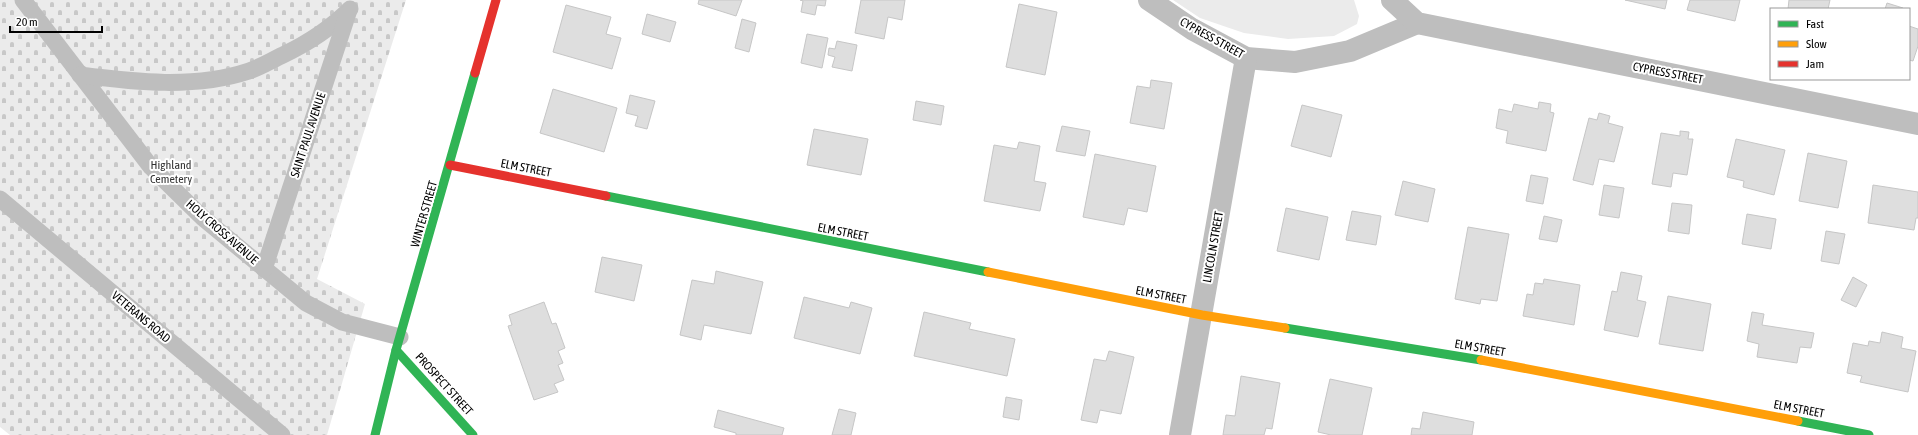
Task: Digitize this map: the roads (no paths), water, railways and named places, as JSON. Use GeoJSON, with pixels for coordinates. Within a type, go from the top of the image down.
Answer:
{"type":"FeatureCollection","features":[{"type":"Feature","properties":{"kind":"street","name":"WINTER STREET"},"geometry":{"type":"LineString","coordinates":[[375,435],[398,343],[496,0]]}},
{"type":"Feature","properties":{"kind":"street","name":"CYPRESS STREET"},"geometry":{"type":"LineString","coordinates":[[1149,0],[1192,29],[1246,58],[1295,62],[1350,51],[1417,23],[1918,124]]}},
{"type":"Feature","properties":{"kind":"street"},"geometry":{"type":"LineString","coordinates":[[1392,0],[1417,23]]}},
{"type":"Feature","properties":{"kind":"street","name":"LINCOLN STREET"},"geometry":{"type":"LineString","coordinates":[[1180,435],[1246,58]]}},
{"type":"Feature","properties":{"kind":"street","name":"ELM STREET"},"geometry":{"type":"LineString","coordinates":[[450,165],[1202,315],[1476,359],[1869,435]]}},
{"type":"Feature","properties":{"kind":"street","name":"PROSPECT STREET"},"geometry":{"type":"LineString","coordinates":[[398,343],[473,435]]}},
{"type":"Feature","properties":{"kind":"lane","name":"HOLY CROSS AVENUE"},"geometry":{"type":"LineString","coordinates":[[23,0],[151,167],[203,218],[306,303],[342,322],[398,343]]}},
{"type":"Feature","properties":{"kind":"lane"},"geometry":{"type":"LineString","coordinates":[[80,75],[137,82],[183,82],[218,78],[250,71],[317,37],[334,26],[351,4]]}},
{"type":"Feature","properties":{"kind":"lane","name":"SAINT PAUL AVENUE"},"geometry":{"type":"LineString","coordinates":[[264,269],[351,4]]}},
{"type":"Feature","properties":{"kind":"lane","name":"VETERANS ROAD"},"geometry":{"type":"LineString","coordinates":[[0,199],[282,435]]}},
{"type":"Feature","properties":{"kind":"park label","name":"Highland Cemetery"},"geometry":{"type":"Point","coordinates":[171,172]}}]}
